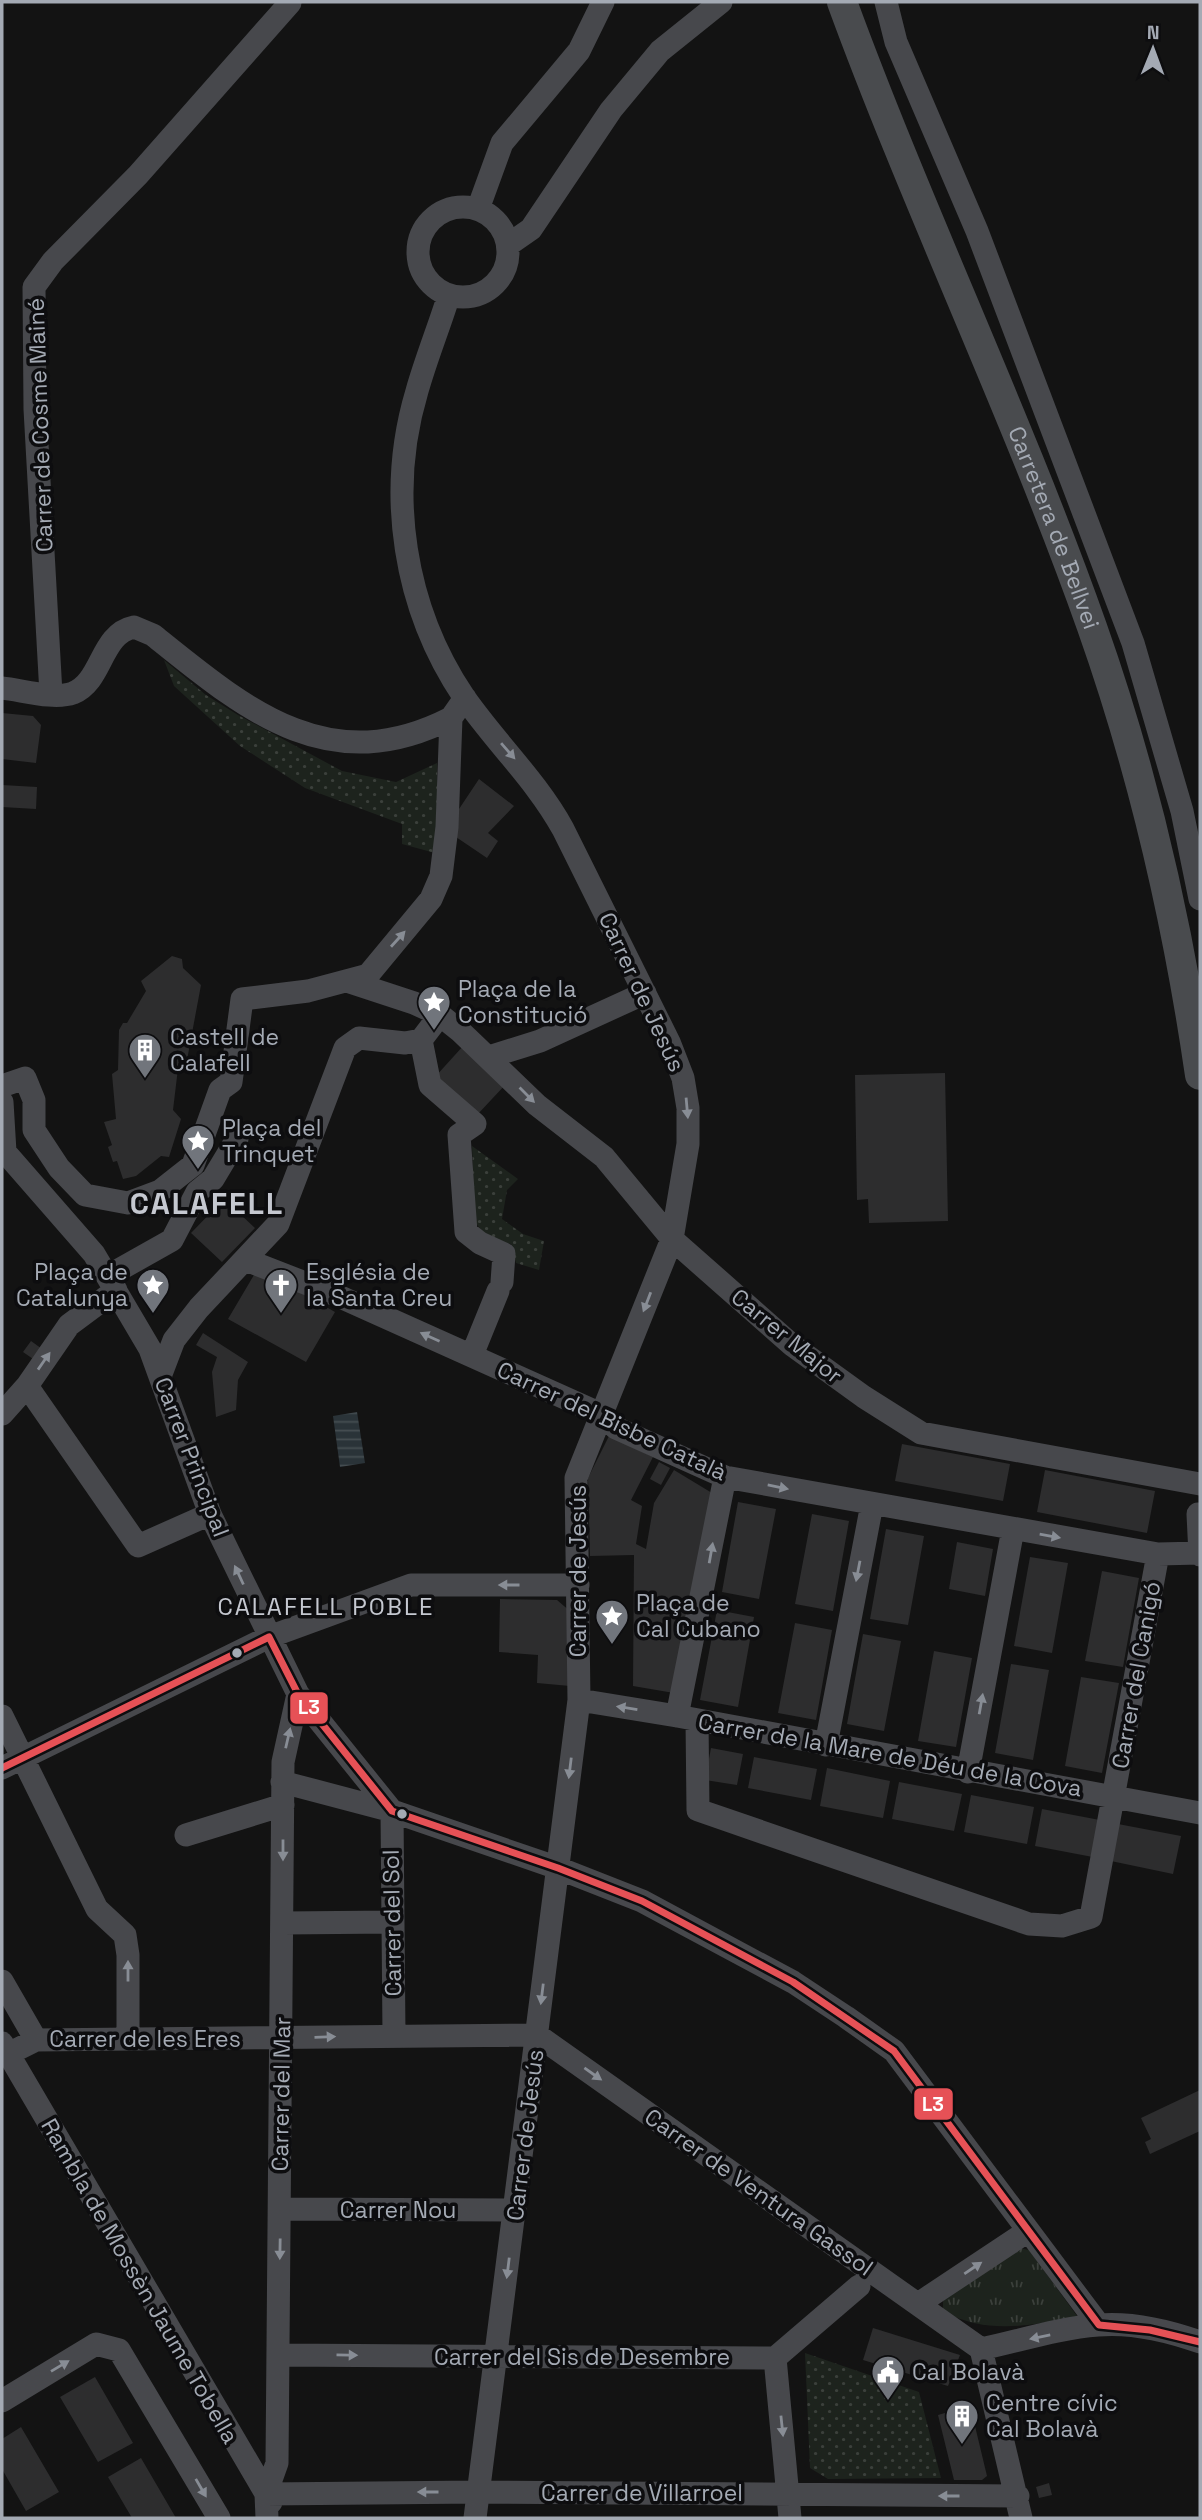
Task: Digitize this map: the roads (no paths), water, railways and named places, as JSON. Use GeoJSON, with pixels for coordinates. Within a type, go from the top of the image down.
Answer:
{"type":"FeatureCollection","features":[{"type":"Feature","properties":{"kind":"main road","name":"Carretera de Bellvei"},"geometry":{"type":"LineString","coordinates":[[842,2],[884,117],[1042,493],[1093,629],[1140,785],[1163,876],[1200,1075]]}},
{"type":"Feature","properties":{"kind":"street"},"geometry":{"type":"LineString","coordinates":[[478,209],[502,143],[579,51],[603,2]]}},
{"type":"Feature","properties":{"kind":"street"},"geometry":{"type":"LineString","coordinates":[[508,245],[531,229],[611,110],[660,51],[721,2]]}},
{"type":"Feature","properties":{"kind":"street"},"geometry":{"type":"LineString","coordinates":[[886,2],[896,43],[977,231],[1133,643],[1182,811],[1200,898]]}},
{"type":"Feature","properties":{"kind":"street","name":"Carrer de Cosme Mainé"},"geometry":{"type":"LineString","coordinates":[[51,694],[35,409],[34,287],[52,261],[138,175],[290,3]]}},
{"type":"Feature","properties":{"kind":"street"},"geometry":{"type":"LineString","coordinates":[[464,206],[478,209],[496,220],[508,245],[505,270],[495,285],[478,295],[462,298],[449,295],[430,284],[422,272],[417,251],[421,235],[431,219],[444,211],[464,206]]}},
{"type":"Feature","properties":{"kind":"street","name":"Carrer de Jesús"},"geometry":{"type":"LineString","coordinates":[[449,295],[417,390],[402,480],[411,576],[421,612],[444,665],[465,698],[544,795],[645,993],[683,1078],[688,1108],[688,1144],[672,1239],[576,1478],[579,1700],[475,2518]]}},
{"type":"Feature","properties":{"kind":"street"},"geometry":{"type":"LineString","coordinates":[[2,688],[71,694],[87,684],[114,637],[134,627],[153,635],[249,710],[303,734],[347,744],[431,728],[451,718],[465,698]]}},
{"type":"Feature","properties":{"kind":"street"},"geometry":{"type":"LineString","coordinates":[[2,1086],[25,1077],[34,1100],[34,1130],[59,1168],[85,1195],[128,1203],[160,1191],[193,1165],[220,1090],[231,1082],[240,1004],[246,996],[308,991],[368,975],[431,899],[441,876],[447,827],[451,718]]}},
{"type":"Feature","properties":{"kind":"street"},"geometry":{"type":"LineString","coordinates":[[161,1374],[174,1340],[199,1307],[278,1224],[345,1048],[359,1038],[405,1043],[421,1040],[440,1015],[414,1003],[348,981]]}},
{"type":"Feature","properties":{"kind":"street"},"geometry":{"type":"LineString","coordinates":[[489,1056],[540,1041],[645,993]]}},
{"type":"Feature","properties":{"kind":"street","name":"Carrer Major"},"geometry":{"type":"LineString","coordinates":[[440,1015],[489,1056],[537,1105],[604,1157],[672,1239],[792,1345],[863,1397],[921,1433],[1200,1484]]}},
{"type":"Feature","properties":{"kind":"street"},"geometry":{"type":"LineString","coordinates":[[421,1040],[430,1085],[475,1124],[459,1135],[466,1232],[480,1243],[504,1254],[500,1287],[472,1355]]}},
{"type":"Feature","properties":{"kind":"street","name":"Carrer Principal"},"geometry":{"type":"LineString","coordinates":[[2,1102],[5,1152],[94,1254],[150,1349],[210,1514],[298,1694],[391,1811]]}},
{"type":"Feature","properties":{"kind":"street"},"geometry":{"type":"LineString","coordinates":[[2,1414],[26,1386],[69,1325],[112,1283],[172,1240],[197,1192],[213,1179],[237,1139]]}},
{"type":"Feature","properties":{"kind":"street"},"geometry":{"type":"LineString","coordinates":[[193,1165],[213,1179]]}},
{"type":"Feature","properties":{"kind":"street","name":"Carrer del Bisbe Català"},"geometry":{"type":"LineString","coordinates":[[246,1260],[336,1295],[472,1355],[603,1415],[616,1428],[725,1477],[1158,1554],[1200,1554]]}},
{"type":"Feature","properties":{"kind":"street"},"geometry":{"type":"LineString","coordinates":[[26,1386],[138,1546],[210,1514]]}},
{"type":"Feature","properties":{"kind":"street"},"geometry":{"type":"LineString","coordinates":[[687,1718],[725,1477]]}},
{"type":"Feature","properties":{"kind":"street"},"geometry":{"type":"LineString","coordinates":[[826,1745],[872,1504]]}},
{"type":"Feature","properties":{"kind":"street"},"geometry":{"type":"LineString","coordinates":[[1198,1514],[1200,1554]]}},
{"type":"Feature","properties":{"kind":"street"},"geometry":{"type":"LineString","coordinates":[[968,1772],[1013,1529]]}},
{"type":"Feature","properties":{"kind":"street","name":"Carrer del Canigó"},"geometry":{"type":"LineString","coordinates":[[687,1718],[698,1810],[1029,1924],[1062,1926],[1091,1917],[1158,1554]]}},
{"type":"Feature","properties":{"kind":"street"},"geometry":{"type":"LineString","coordinates":[[2,1768],[269,1637],[411,1585],[578,1585]]}},
{"type":"Feature","properties":{"kind":"street","name":"Carrer del Mar"},"geometry":{"type":"LineString","coordinates":[[267,2494],[277,2463],[283,1762],[298,1694]]}},
{"type":"Feature","properties":{"kind":"street","name":"Carrer de la Mare de Déu de la Cova"},"geometry":{"type":"LineString","coordinates":[[579,1700],[968,1772],[1114,1796],[1200,1814]]}},
{"type":"Feature","properties":{"kind":"street"},"geometry":{"type":"LineString","coordinates":[[2,1716],[97,1909],[125,1935],[128,1955],[128,2039]]}},
{"type":"Feature","properties":{"kind":"street"},"geometry":{"type":"LineString","coordinates":[[186,1835],[283,1793],[391,1811],[642,1900],[720,1940],[793,1982],[894,2051],[1099,2325]]}},
{"type":"Feature","properties":{"kind":"street","name":"Carrer del Sol"},"geometry":{"type":"LineString","coordinates":[[391,1811],[394,2035]]}},
{"type":"Feature","properties":{"kind":"street"},"geometry":{"type":"LineString","coordinates":[[283,1923],[391,1922]]}},
{"type":"Feature","properties":{"kind":"street"},"geometry":{"type":"LineString","coordinates":[[2,1981],[36,2040]]}},
{"type":"Feature","properties":{"kind":"street","name":"Carrer de les Eres"},"geometry":{"type":"LineString","coordinates":[[5,2048],[36,2040],[537,2035]]}},
{"type":"Feature","properties":{"kind":"street","name":"Carrer de Ventura Gassol"},"geometry":{"type":"LineString","coordinates":[[537,2035],[981,2349]]}},
{"type":"Feature","properties":{"kind":"street","name":"Rambla de Mossèn Jaume Tobella"},"geometry":{"type":"LineString","coordinates":[[5,2048],[281,2518]]}},
{"type":"Feature","properties":{"kind":"street","name":"Carrer Nou"},"geometry":{"type":"LineString","coordinates":[[281,2209],[515,2210]]}},
{"type":"Feature","properties":{"kind":"street"},"geometry":{"type":"LineString","coordinates":[[918,2304],[1028,2231]]}},
{"type":"Feature","properties":{"kind":"street"},"geometry":{"type":"LineString","coordinates":[[790,2518],[775,2358],[859,2286]]}},
{"type":"Feature","properties":{"kind":"street"},"geometry":{"type":"LineString","coordinates":[[1020,2507],[981,2349],[1099,2325],[1137,2327],[1177,2334],[1200,2342]]}},
{"type":"Feature","properties":{"kind":"street"},"geometry":{"type":"LineString","coordinates":[[2,2401],[96,2344],[113,2346],[119,2350],[219,2518]]}},
{"type":"Feature","properties":{"kind":"street","name":"Carrer del Sis de Desembre"},"geometry":{"type":"LineString","coordinates":[[279,2360],[497,2356],[775,2358]]}},
{"type":"Feature","properties":{"kind":"street","name":"Carrer de Villarroel"},"geometry":{"type":"LineString","coordinates":[[267,2494],[478,2492],[789,2495],[1020,2507]]}},
{"type":"Feature","properties":{"kind":"street"},"geometry":{"type":"LineString","coordinates":[[267,2494],[267,2518]]}},
{"type":"Feature","properties":{"kind":"place","name":"Plaça de la Constitució"},"geometry":{"type":"Point","coordinates":[434,1032]}},
{"type":"Feature","properties":{"kind":"place","name":"Castell de Calafell"},"geometry":{"type":"Point","coordinates":[145,1080]}},
{"type":"Feature","properties":{"kind":"place","name":"Plaça del Trinquet"},"geometry":{"type":"Point","coordinates":[198,1171]}},
{"type":"Feature","properties":{"kind":"place","name":"Plaça de Catalunya"},"geometry":{"type":"Point","coordinates":[153,1315]}},
{"type":"Feature","properties":{"kind":"place","name":"Església de la Santa Creu"},"geometry":{"type":"Point","coordinates":[281,1315]}},
{"type":"Feature","properties":{"kind":"place","name":"Plaça de Cal Cubano"},"geometry":{"type":"Point","coordinates":[612,1646]}},
{"type":"Feature","properties":{"kind":"place","name":"Cal Bolavà"},"geometry":{"type":"Point","coordinates":[888,2402]}},
{"type":"Feature","properties":{"kind":"place","name":"Centre cívic Cal Bolavà"},"geometry":{"type":"Point","coordinates":[962,2446]}},
{"type":"Feature","properties":{"kind":"district","name":"CALAFELL"},"geometry":{"type":"Point","coordinates":[207,1203]}},
{"type":"Feature","properties":{"kind":"district","name":"CALAFELL POBLE"},"geometry":{"type":"Point","coordinates":[326,1606]}}]}
